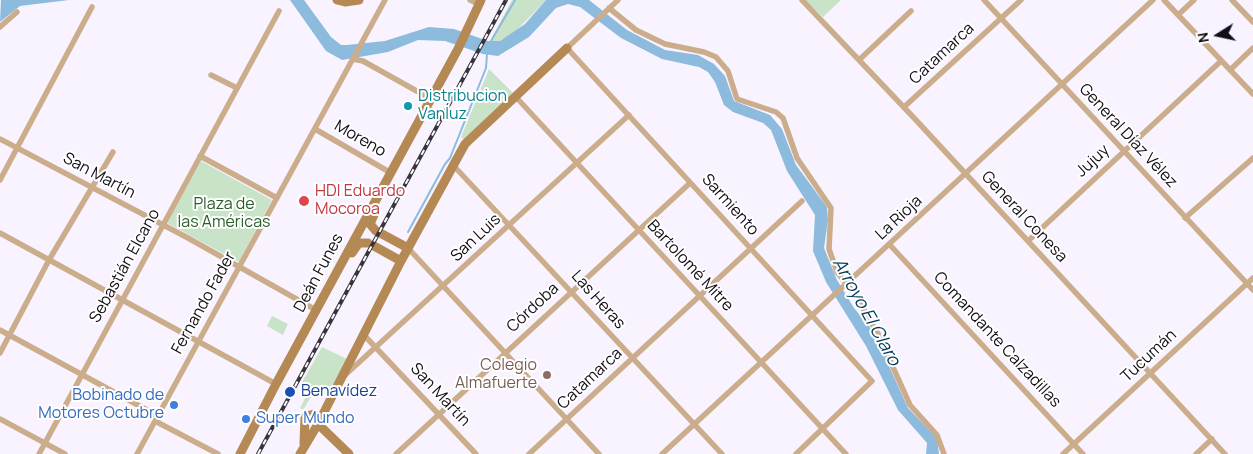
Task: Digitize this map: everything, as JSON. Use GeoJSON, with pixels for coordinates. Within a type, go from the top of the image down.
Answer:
{"type":"FeatureCollection","features":[{"type":"Feature","properties":{"kind":"street"},"geometry":{"type":"LineString","coordinates":[[337,0],[351,2],[359,0]]}},
{"type":"Feature","properties":{"kind":"street","name":"Fernando Fader"},"geometry":{"type":"LineString","coordinates":[[137,454],[385,0]]}},
{"type":"Feature","properties":{"kind":"street"},"geometry":{"type":"LineString","coordinates":[[302,450],[318,424],[400,261],[468,139],[618,0]]}},
{"type":"Feature","properties":{"kind":"street","name":"General Conesa"},"geometry":{"type":"LineString","coordinates":[[802,0],[1225,454]]}},
{"type":"Feature","properties":{"kind":"street","name":"General Díaz Vélez"},"geometry":{"type":"LineString","coordinates":[[984,0],[1253,290]]}},
{"type":"Feature","properties":{"kind":"street","name":"Catamarca"},"geometry":{"type":"LineString","coordinates":[[904,108],[1021,0]]}},
{"type":"Feature","properties":{"kind":"street","name":"La Rioja"},"geometry":{"type":"LineString","coordinates":[[662,454],[1153,0]]}},
{"type":"Feature","properties":{"kind":"street"},"geometry":{"type":"LineString","coordinates":[[1164,0],[1253,94]]}},
{"type":"Feature","properties":{"kind":"street"},"geometry":{"type":"LineString","coordinates":[[1178,14],[1194,0]]}},
{"type":"Feature","properties":{"kind":"street"},"geometry":{"type":"LineString","coordinates":[[1232,0],[1253,22]]}},
{"type":"Feature","properties":{"kind":"street","name":"Deán Funes"},"geometry":{"type":"LineString","coordinates":[[240,454],[458,49],[476,1]]}},
{"type":"Feature","properties":{"kind":"street"},"geometry":{"type":"LineString","coordinates":[[0,180],[92,7]]}},
{"type":"Feature","properties":{"kind":"street"},"geometry":{"type":"LineString","coordinates":[[608,9],[636,30],[665,44],[704,52],[716,57],[728,71],[737,99],[776,112],[783,118],[797,158],[831,208],[829,249],[837,272],[878,334],[910,405],[937,435],[944,454]]}},
{"type":"Feature","properties":{"kind":"street","name":"Sebastián Elcano"},"geometry":{"type":"LineString","coordinates":[[39,454],[279,11]]}},
{"type":"Feature","properties":{"kind":"street"},"geometry":{"type":"LineString","coordinates":[[859,60],[911,11]]}},
{"type":"Feature","properties":{"kind":"street"},"geometry":{"type":"LineString","coordinates":[[0,27],[17,12]]}},
{"type":"Feature","properties":{"kind":"street","name":"Sarmiento"},"geometry":{"type":"LineString","coordinates":[[567,48],[872,381],[823,429]]}},
{"type":"Feature","properties":{"kind":"street"},"geometry":{"type":"LineString","coordinates":[[1230,70],[1253,48]]}},
{"type":"Feature","properties":{"kind":"street"},"geometry":{"type":"LineString","coordinates":[[353,59],[363,60],[430,99]]}},
{"type":"Feature","properties":{"kind":"street","name":"Jujuy"},"geometry":{"type":"LineString","coordinates":[[1028,241],[1222,61]]}},
{"type":"Feature","properties":{"kind":"street"},"geometry":{"type":"LineString","coordinates":[[211,75],[237,88]]}},
{"type":"Feature","properties":{"kind":"street","name":"Bartolomé Mitre"},"geometry":{"type":"LineString","coordinates":[[515,96],[846,454]]}},
{"type":"Feature","properties":{"kind":"street","name":"San Luis"},"geometry":{"type":"LineString","coordinates":[[339,380],[377,348],[629,116]]}},
{"type":"Feature","properties":{"kind":"street","name":"Moreno"},"geometry":{"type":"LineString","coordinates":[[315,129],[391,173]]}},
{"type":"Feature","properties":{"kind":"street","name":"San Martín"},"geometry":{"type":"LineString","coordinates":[[0,139],[240,266],[316,310]]}},
{"type":"Feature","properties":{"kind":"street"},"geometry":{"type":"LineString","coordinates":[[0,352],[50,260],[113,152]]}},
{"type":"Feature","properties":{"kind":"street"},"geometry":{"type":"LineString","coordinates":[[200,156],[277,198]]}},
{"type":"Feature","properties":{"kind":"street"},"geometry":{"type":"LineString","coordinates":[[1185,218],[1253,158]]}},
{"type":"Feature","properties":{"kind":"street","name":"Las Heras"},"geometry":{"type":"LineString","coordinates":[[453,165],[572,290],[632,358],[722,454]]}},
{"type":"Feature","properties":{"kind":"street"},"geometry":{"type":"LineString","coordinates":[[391,173],[370,224],[379,232],[408,248],[599,454]]}},
{"type":"Feature","properties":{"kind":"street","name":"Córdoba"},"geometry":{"type":"LineString","coordinates":[[396,454],[690,183]]}},
{"type":"Feature","properties":{"kind":"street","name":"Catamarca"},"geometry":{"type":"LineString","coordinates":[[529,454],[802,201]]}},
{"type":"Feature","properties":{"kind":"street"},"geometry":{"type":"LineString","coordinates":[[0,233],[276,384]]}},
{"type":"Feature","properties":{"kind":"street"},"geometry":{"type":"LineString","coordinates":[[337,271],[341,270],[360,243],[371,245],[400,261]]}},
{"type":"Feature","properties":{"kind":"street","name":"Comandante Calzadillas"},"geometry":{"type":"LineString","coordinates":[[890,245],[1083,454]]}},
{"type":"Feature","properties":{"kind":"street","name":"Tucumán"},"geometry":{"type":"LineString","coordinates":[[1063,454],[1253,278]]}},
{"type":"Feature","properties":{"kind":"street"},"geometry":{"type":"LineString","coordinates":[[0,330],[82,374],[218,454]]}},
{"type":"Feature","properties":{"kind":"street","name":"San Martín"},"geometry":{"type":"LineString","coordinates":[[363,334],[476,454]]}},
{"type":"Feature","properties":{"kind":"street"},"geometry":{"type":"LineString","coordinates":[[302,450],[305,417],[312,414],[331,396]]}},
{"type":"Feature","properties":{"kind":"street"},"geometry":{"type":"LineString","coordinates":[[312,414],[316,415],[318,424],[349,454]]}},
{"type":"Feature","properties":{"kind":"street"},"geometry":{"type":"LineString","coordinates":[[0,419],[65,454]]}},
{"type":"Feature","properties":{"kind":"street"},"geometry":{"type":"LineString","coordinates":[[305,426],[310,429],[318,424]]}},
{"type":"Feature","properties":{"kind":"street"},"geometry":{"type":"LineString","coordinates":[[796,454],[823,429]]}},
{"type":"Feature","properties":{"kind":"street"},"geometry":{"type":"LineString","coordinates":[[1196,454],[1212,439]]}},
{"type":"Feature","properties":{"kind":"green space"},"geometry":{"type":"Polygon","coordinates":[[[512,0],[546,0],[514,33],[500,41],[490,41],[512,0]]]}},
{"type":"Feature","properties":{"kind":"green space"},"geometry":{"type":"Polygon","coordinates":[[[805,0],[841,0],[823,17],[805,0]]]}},
{"type":"Feature","properties":{"kind":"green space"},"geometry":{"type":"Polygon","coordinates":[[[489,69],[513,93],[465,140],[461,137],[489,69]]]}},
{"type":"Feature","properties":{"kind":"green space","name":"Plaza de las Américas"},"geometry":{"type":"Polygon","coordinates":[[[201,161],[272,200],[239,262],[167,223],[201,161]]]}},
{"type":"Feature","properties":{"kind":"green space"},"geometry":{"type":"Polygon","coordinates":[[[272,316],[288,324],[283,335],[267,326],[272,316]]]}},
{"type":"Feature","properties":{"kind":"green space"},"geometry":{"type":"Polygon","coordinates":[[[322,347],[347,359],[330,391],[314,392],[303,410],[300,408],[311,387],[302,382],[322,347]]]}},
{"type":"Feature","properties":{"kind":"water"},"geometry":{"type":"Polygon","coordinates":[[[1,0],[69,0],[20,6],[0,22],[1,0]]]}},
{"type":"Feature","properties":{"kind":"water","name":"Arroyo El Claro"},"geometry":{"type":"Polygon","coordinates":[[[290,0],[304,0],[331,37],[341,45],[347,45],[385,41],[429,27],[454,29],[488,41],[500,41],[525,24],[546,0],[589,0],[627,30],[665,50],[698,55],[714,64],[725,76],[734,101],[770,115],[782,129],[796,165],[827,207],[828,220],[824,248],[837,280],[854,308],[873,331],[908,408],[937,438],[939,454],[926,454],[927,443],[898,410],[866,346],[826,282],[813,251],[815,215],[787,171],[771,130],[763,123],[733,112],[724,105],[715,82],[708,72],[699,67],[662,59],[621,38],[580,7],[568,4],[556,8],[529,37],[498,56],[483,54],[445,41],[418,40],[388,52],[342,60],[326,51],[290,0]]]}},
{"type":"Feature","properties":{"kind":"waterway"},"geometry":{"type":"LineString","coordinates":[[491,41],[515,0]]}},
{"type":"Feature","properties":{"kind":"waterway"},"geometry":{"type":"LineString","coordinates":[[408,232],[450,158],[486,68],[487,54]]}},
{"type":"Feature","properties":{"kind":"railway"},"geometry":{"type":"LineString","coordinates":[[258,454],[506,0]]}},
{"type":"Feature","properties":{"kind":"place","name":"Distribucion Vanluz"},"geometry":{"type":"Point","coordinates":[408,106]}},
{"type":"Feature","properties":{"kind":"place","name":"HDI Eduardo Mocoroa"},"geometry":{"type":"Point","coordinates":[304,201]}},
{"type":"Feature","properties":{"kind":"place","name":"Colegio Almafuerte"},"geometry":{"type":"Point","coordinates":[547,375]}},
{"type":"Feature","properties":{"kind":"place","name":"Benavídez"},"geometry":{"type":"Point","coordinates":[290,392]}},
{"type":"Feature","properties":{"kind":"place","name":"Bobinado de Motores Octubre"},"geometry":{"type":"Point","coordinates":[174,405]}},
{"type":"Feature","properties":{"kind":"place","name":"Super Mundo"},"geometry":{"type":"Point","coordinates":[246,419]}}]}
